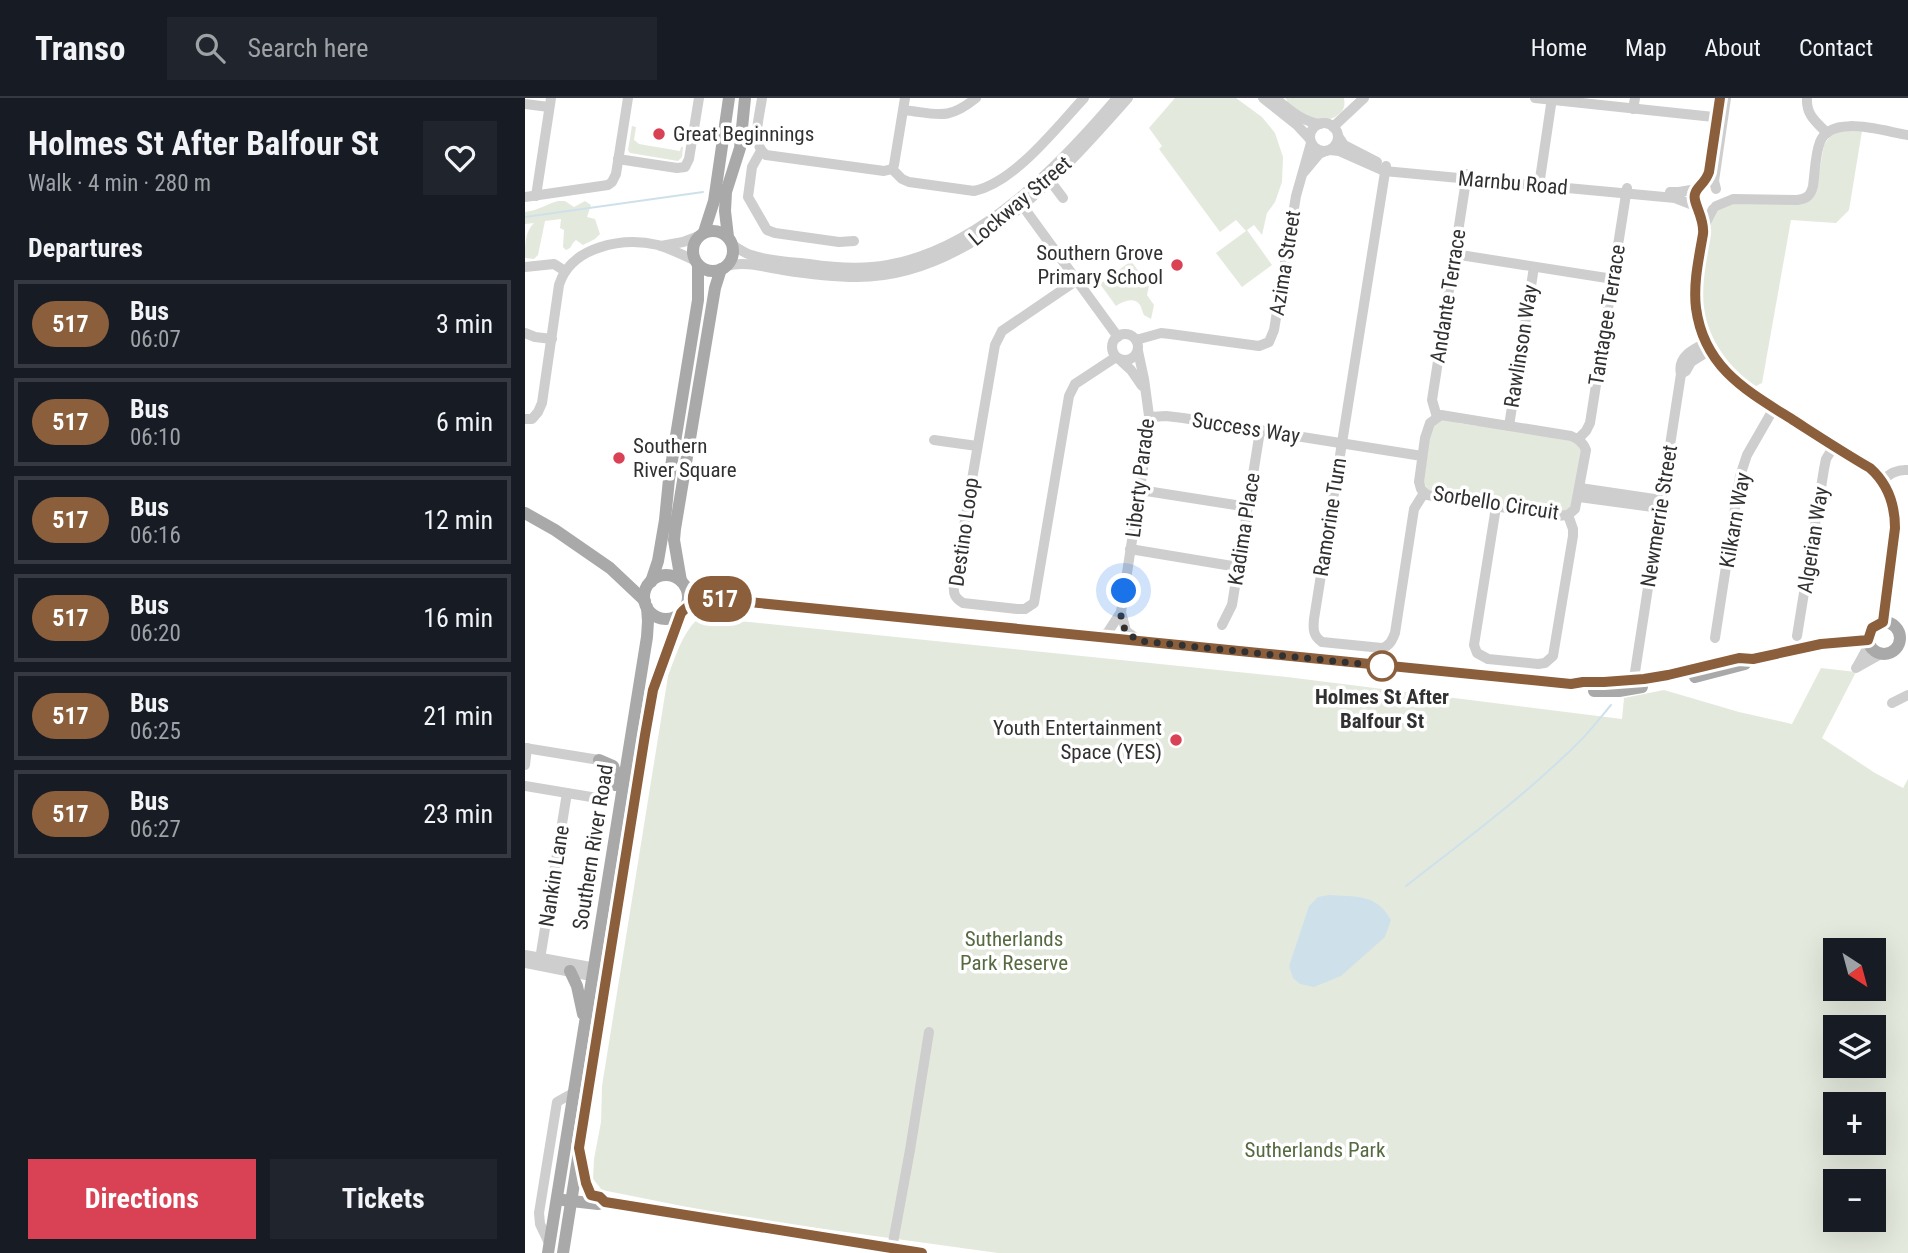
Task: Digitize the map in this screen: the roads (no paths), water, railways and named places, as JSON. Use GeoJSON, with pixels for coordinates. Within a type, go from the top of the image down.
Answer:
{"type":"FeatureCollection","features":[{"type":"Feature","properties":{"kind":"main road"},"geometry":{"type":"LineString","coordinates":[[646,604],[645,594],[658,561],[698,300],[696,263],[692,247],[702,234],[714,201],[729,98]]}},
{"type":"Feature","properties":{"kind":"main road"},"geometry":{"type":"LineString","coordinates":[[683,610],[688,600],[674,540],[676,517],[715,288],[732,257],[725,211],[726,192],[740,148],[745,98]]}},
{"type":"Feature","properties":{"kind":"main road"},"geometry":{"type":"LineString","coordinates":[[702,234],[714,230],[730,241]]}},
{"type":"Feature","properties":{"kind":"main road"},"geometry":{"type":"LineString","coordinates":[[696,263],[707,271],[724,268]]}},
{"type":"Feature","properties":{"kind":"main road"},"geometry":{"type":"LineString","coordinates":[[527,513],[601,562],[625,582],[653,615],[662,619],[672,618],[691,604],[718,599]]}},
{"type":"Feature","properties":{"kind":"main road"},"geometry":{"type":"LineString","coordinates":[[625,582],[650,583],[671,576],[690,591],[718,599],[1571,684],[1639,684],[1739,658],[1753,659],[1821,644],[1869,643]]}},
{"type":"Feature","properties":{"kind":"main road","name":"Southern River Road"},"geometry":{"type":"LineString","coordinates":[[549,1248],[647,637],[646,604]]}},
{"type":"Feature","properties":{"kind":"main road","name":"Southern River Road"},"geometry":{"type":"LineString","coordinates":[[563,1253],[649,709],[661,665],[683,610]]}},
{"type":"Feature","properties":{"kind":"main road"},"geometry":{"type":"LineString","coordinates":[[1883,622],[1903,631],[1897,647],[1890,653],[1881,654],[1872,649],[1869,643],[1872,628],[1883,622]]}},
{"type":"Feature","properties":{"kind":"main road"},"geometry":{"type":"LineString","coordinates":[[1056,634],[1080,641],[1148,648],[1198,648]]}},
{"type":"Feature","properties":{"kind":"main road"},"geometry":{"type":"LineString","coordinates":[[599,760],[613,766],[616,775],[609,824],[614,832]]}},
{"type":"Feature","properties":{"kind":"main road"},"geometry":{"type":"LineString","coordinates":[[570,971],[577,986],[584,1025]]}},
{"type":"Feature","properties":{"kind":"main road"},"geometry":{"type":"LineString","coordinates":[[579,1148],[591,1195]]}},
{"type":"Feature","properties":{"kind":"main road"},"geometry":{"type":"LineString","coordinates":[[558,1194],[598,1204],[605,1202],[922,1253]]}},
{"type":"Feature","properties":{"kind":"main road"},"geometry":{"type":"LineString","coordinates":[[572,1196],[591,1195],[600,1197],[605,1202]]}},
{"type":"Feature","properties":{"kind":"street"},"geometry":{"type":"LineString","coordinates":[[525,104],[550,103],[530,197],[608,186],[615,178],[628,98]]}},
{"type":"Feature","properties":{"kind":"street"},"geometry":{"type":"LineString","coordinates":[[618,159],[685,167],[689,159],[699,98]]}},
{"type":"Feature","properties":{"kind":"street"},"geometry":{"type":"LineString","coordinates":[[762,98],[756,143],[766,155],[884,172],[892,169]]}},
{"type":"Feature","properties":{"kind":"street"},"geometry":{"type":"LineString","coordinates":[[892,169],[905,98]]}},
{"type":"Feature","properties":{"kind":"street"},"geometry":{"type":"LineString","coordinates":[[904,110],[945,115],[962,109],[976,98]]}},
{"type":"Feature","properties":{"kind":"street"},"geometry":{"type":"LineString","coordinates":[[892,169],[902,180],[909,182],[974,191],[985,188],[1025,161],[1084,98]]}},
{"type":"Feature","properties":{"kind":"street"},"geometry":{"type":"LineString","coordinates":[[1263,98],[1297,125],[1317,149],[1328,150]]}},
{"type":"Feature","properties":{"kind":"street"},"geometry":{"type":"LineString","coordinates":[[1275,98],[1303,119],[1329,125],[1336,131]]}},
{"type":"Feature","properties":{"kind":"street"},"geometry":{"type":"LineString","coordinates":[[1535,98],[1634,104],[1719,117]]}},
{"type":"Feature","properties":{"kind":"street"},"geometry":{"type":"LineString","coordinates":[[1720,98],[1714,181],[1720,199],[1704,226],[1695,295],[1698,319],[1708,346],[1734,381],[1870,468],[1882,480],[1895,513],[1883,622]]}},
{"type":"Feature","properties":{"kind":"street"},"geometry":{"type":"LineString","coordinates":[[1704,226],[1694,198],[1709,172],[1719,117],[1726,98]]}},
{"type":"Feature","properties":{"kind":"street"},"geometry":{"type":"LineString","coordinates":[[1807,98],[1811,117],[1827,133]]}},
{"type":"Feature","properties":{"kind":"street","name":"Lockway Street"},"geometry":{"type":"LineString","coordinates":[[724,268],[741,263],[825,276],[861,277],[882,275],[936,261],[978,239],[1087,143],[1123,99]]}},
{"type":"Feature","properties":{"kind":"street"},"geometry":{"type":"LineString","coordinates":[[1540,179],[1551,99]]}},
{"type":"Feature","properties":{"kind":"street"},"geometry":{"type":"LineString","coordinates":[[1302,175],[1319,154],[1336,144],[1336,131],[1356,100]]}},
{"type":"Feature","properties":{"kind":"street"},"geometry":{"type":"LineString","coordinates":[[1302,175],[1314,128],[1321,124]]}},
{"type":"Feature","properties":{"kind":"street"},"geometry":{"type":"LineString","coordinates":[[1700,188],[1711,186],[1733,199],[1806,198],[1811,191],[1821,141],[1834,128],[1849,125],[1908,135]]}},
{"type":"Feature","properties":{"kind":"street","name":"Marnbu Road"},"geometry":{"type":"LineString","coordinates":[[1336,131],[1344,145],[1385,169]]}},
{"type":"Feature","properties":{"kind":"street","name":"Marnbu Road"},"geometry":{"type":"LineString","coordinates":[[1328,150],[1385,169],[1627,190],[1679,192],[1700,188]]}},
{"type":"Feature","properties":{"kind":"street"},"geometry":{"type":"LineString","coordinates":[[761,151],[752,167],[748,197],[767,230],[839,242],[854,241]]}},
{"type":"Feature","properties":{"kind":"street","name":"Ramorine Turn"},"geometry":{"type":"LineString","coordinates":[[1385,169],[1314,619],[1313,632],[1322,642],[1382,648],[1392,641],[1415,509],[1424,493]]}},
{"type":"Feature","properties":{"kind":"street","name":"Azima Street"},"geometry":{"type":"LineString","coordinates":[[1137,346],[1161,334],[1259,346],[1269,342],[1274,330],[1296,196],[1302,175]]}},
{"type":"Feature","properties":{"kind":"street"},"geometry":{"type":"LineString","coordinates":[[1048,177],[1063,198]]}},
{"type":"Feature","properties":{"kind":"street","name":"Marnbu Road"},"geometry":{"type":"LineString","coordinates":[[1466,177],[1540,179],[1627,190],[1675,198],[1698,207]]}},
{"type":"Feature","properties":{"kind":"street","name":"Andante Terrace"},"geometry":{"type":"LineString","coordinates":[[1437,417],[1432,400],[1466,177]]}},
{"type":"Feature","properties":{"kind":"street","name":"Tantagee Terrace"},"geometry":{"type":"LineString","coordinates":[[1578,439],[1590,423],[1627,190]]}},
{"type":"Feature","properties":{"kind":"street"},"geometry":{"type":"LineString","coordinates":[[1698,207],[1704,211],[1733,199]]}},
{"type":"Feature","properties":{"kind":"street"},"geometry":{"type":"LineString","coordinates":[[1019,202],[1118,337]]}},
{"type":"Feature","properties":{"kind":"street","name":"Lockway Street"},"geometry":{"type":"LineString","coordinates":[[730,241],[753,256],[830,268],[853,269],[891,265],[957,242],[1019,202]]}},
{"type":"Feature","properties":{"kind":"street"},"geometry":{"type":"LineString","coordinates":[[660,246],[683,242],[702,234]]}},
{"type":"Feature","properties":{"kind":"street"},"geometry":{"type":"LineString","coordinates":[[525,419],[531,419],[542,403],[559,285],[572,262],[582,255],[615,244],[638,243],[660,246],[696,263]]}},
{"type":"Feature","properties":{"kind":"street"},"geometry":{"type":"LineString","coordinates":[[1454,254],[1612,279]]}},
{"type":"Feature","properties":{"kind":"street"},"geometry":{"type":"LineString","coordinates":[[525,267],[554,264],[565,271]]}},
{"type":"Feature","properties":{"kind":"street","name":"Rawlinson Way"},"geometry":{"type":"LineString","coordinates":[[1509,426],[1534,267]]}},
{"type":"Feature","properties":{"kind":"street","name":"Destino Loop"},"geometry":{"type":"LineString","coordinates":[[1077,280],[1002,331],[995,345],[954,585],[954,596],[963,603],[1025,609],[1034,603],[1069,396],[1075,384],[1117,358]]}},
{"type":"Feature","properties":{"kind":"street"},"geometry":{"type":"LineString","coordinates":[[525,332],[535,337],[552,339]]}},
{"type":"Feature","properties":{"kind":"street"},"geometry":{"type":"LineString","coordinates":[[1130,335],[1137,346],[1131,359],[1117,358],[1112,346],[1118,337],[1130,335]]}},
{"type":"Feature","properties":{"kind":"street","name":"Liberty Parade"},"geometry":{"type":"LineString","coordinates":[[1121,612],[1150,429],[1145,379],[1137,346]]}},
{"type":"Feature","properties":{"kind":"street","name":"Newmerrie Street"},"geometry":{"type":"LineString","coordinates":[[1639,684],[1637,658],[1681,374],[1708,346]]}},
{"type":"Feature","properties":{"kind":"street","name":"Liberty Parade"},"geometry":{"type":"LineString","coordinates":[[1117,358],[1131,370],[1145,390]]}},
{"type":"Feature","properties":{"kind":"street","name":"Kilkarn Way"},"geometry":{"type":"LineString","coordinates":[[1715,638],[1740,476],[1747,455],[1774,408]]}},
{"type":"Feature","properties":{"kind":"street"},"geometry":{"type":"LineString","coordinates":[[1437,417],[1446,415],[1578,439]]}},
{"type":"Feature","properties":{"kind":"street","name":"Success Way"},"geometry":{"type":"LineString","coordinates":[[1150,417],[1176,417],[1422,456]]}},
{"type":"Feature","properties":{"kind":"street","name":"Sorbello Circuit"},"geometry":{"type":"LineString","coordinates":[[1437,417],[1428,426],[1422,456],[1419,482],[1424,493],[1496,507],[1556,516],[1568,515],[1576,509],[1585,450],[1578,439]]}},
{"type":"Feature","properties":{"kind":"street","name":"Kadima Place"},"geometry":{"type":"LineString","coordinates":[[1223,625],[1232,605],[1260,431]]}},
{"type":"Feature","properties":{"kind":"street"},"geometry":{"type":"LineString","coordinates":[[934,440],[977,446]]}},
{"type":"Feature","properties":{"kind":"street","name":"Algerian Way"},"geometry":{"type":"LineString","coordinates":[[1797,636],[1824,469],[1826,459],[1834,446]]}},
{"type":"Feature","properties":{"kind":"street"},"geometry":{"type":"LineString","coordinates":[[1882,480],[1901,469],[1908,470]]}},
{"type":"Feature","properties":{"kind":"street"},"geometry":{"type":"LineString","coordinates":[[1140,490],[1248,507]]}},
{"type":"Feature","properties":{"kind":"street"},"geometry":{"type":"LineString","coordinates":[[1579,492],[1660,504]]}},
{"type":"Feature","properties":{"kind":"street"},"geometry":{"type":"LineString","coordinates":[[1496,507],[1475,645],[1477,653],[1488,659],[1538,664],[1545,663],[1553,656],[1573,536],[1568,515]]}},
{"type":"Feature","properties":{"kind":"street"},"geometry":{"type":"LineString","coordinates":[[1131,549],[1238,567]]}},
{"type":"Feature","properties":{"kind":"street"},"geometry":{"type":"LineString","coordinates":[[1100,638],[1108,632],[1121,612]]}},
{"type":"Feature","properties":{"kind":"street"},"geometry":{"type":"LineString","coordinates":[[1121,612],[1126,632],[1140,641]]}},
{"type":"Feature","properties":{"kind":"street"},"geometry":{"type":"LineString","coordinates":[[1869,643],[1856,668],[1881,654]]}},
{"type":"Feature","properties":{"kind":"street"},"geometry":{"type":"LineString","coordinates":[[1892,703],[1908,695]]}},
{"type":"Feature","properties":{"kind":"street"},"geometry":{"type":"LineString","coordinates":[[525,765],[526,748],[599,760]]}},
{"type":"Feature","properties":{"kind":"street"},"geometry":{"type":"LineString","coordinates":[[525,786],[603,799]]}},
{"type":"Feature","properties":{"kind":"street","name":"Nankin Lane"},"geometry":{"type":"LineString","coordinates":[[540,959],[567,793]]}},
{"type":"Feature","properties":{"kind":"street"},"geometry":{"type":"LineString","coordinates":[[525,955],[607,975]]}},
{"type":"Feature","properties":{"kind":"street"},"geometry":{"type":"LineString","coordinates":[[525,963],[593,972]]}},
{"type":"Feature","properties":{"kind":"street"},"geometry":{"type":"LineString","coordinates":[[892,1248],[929,1032]]}},
{"type":"Feature","properties":{"kind":"street","name":"Southern River Road"},"geometry":{"type":"LineString","coordinates":[[549,1248],[539,1218],[542,1188],[557,1102],[573,1093]]}},
{"type":"Feature","properties":{"kind":"water"},"geometry":{"type":"Polygon","coordinates":[[[1329,895],[1365,898],[1379,905],[1391,920],[1385,937],[1341,976],[1314,987],[1300,984],[1293,978],[1289,966],[1309,906],[1318,897],[1329,895]]]}},
{"type":"Feature","properties":{"kind":"waterway"},"geometry":{"type":"LineString","coordinates":[[525,217],[703,192]]}},
{"type":"Feature","properties":{"kind":"waterway"},"geometry":{"type":"LineString","coordinates":[[1406,886],[1538,780],[1580,741],[1611,705]]}},
{"type":"Feature","properties":{"kind":"place","name":"Great Beginnings"},"geometry":{"type":"Point","coordinates":[659,134]}},
{"type":"Feature","properties":{"kind":"place","name":"Southern Grove Primary School"},"geometry":{"type":"Point","coordinates":[1177,265]}},
{"type":"Feature","properties":{"kind":"place","name":"Southern River Square"},"geometry":{"type":"Point","coordinates":[619,458]}},
{"type":"Feature","properties":{"kind":"place","name":"Holmes St After Balfour St"},"geometry":{"type":"Point","coordinates":[1382,666]}},
{"type":"Feature","properties":{"kind":"place","name":"Youth Entertainment Space (YES)"},"geometry":{"type":"Point","coordinates":[1176,740]}},
{"type":"Feature","properties":{"kind":"park label","name":"Sutherlands Park Reserve"},"geometry":{"type":"Point","coordinates":[1014,951]}},
{"type":"Feature","properties":{"kind":"park label","name":"Sutherlands Park"},"geometry":{"type":"Point","coordinates":[1315,1150]}}]}
